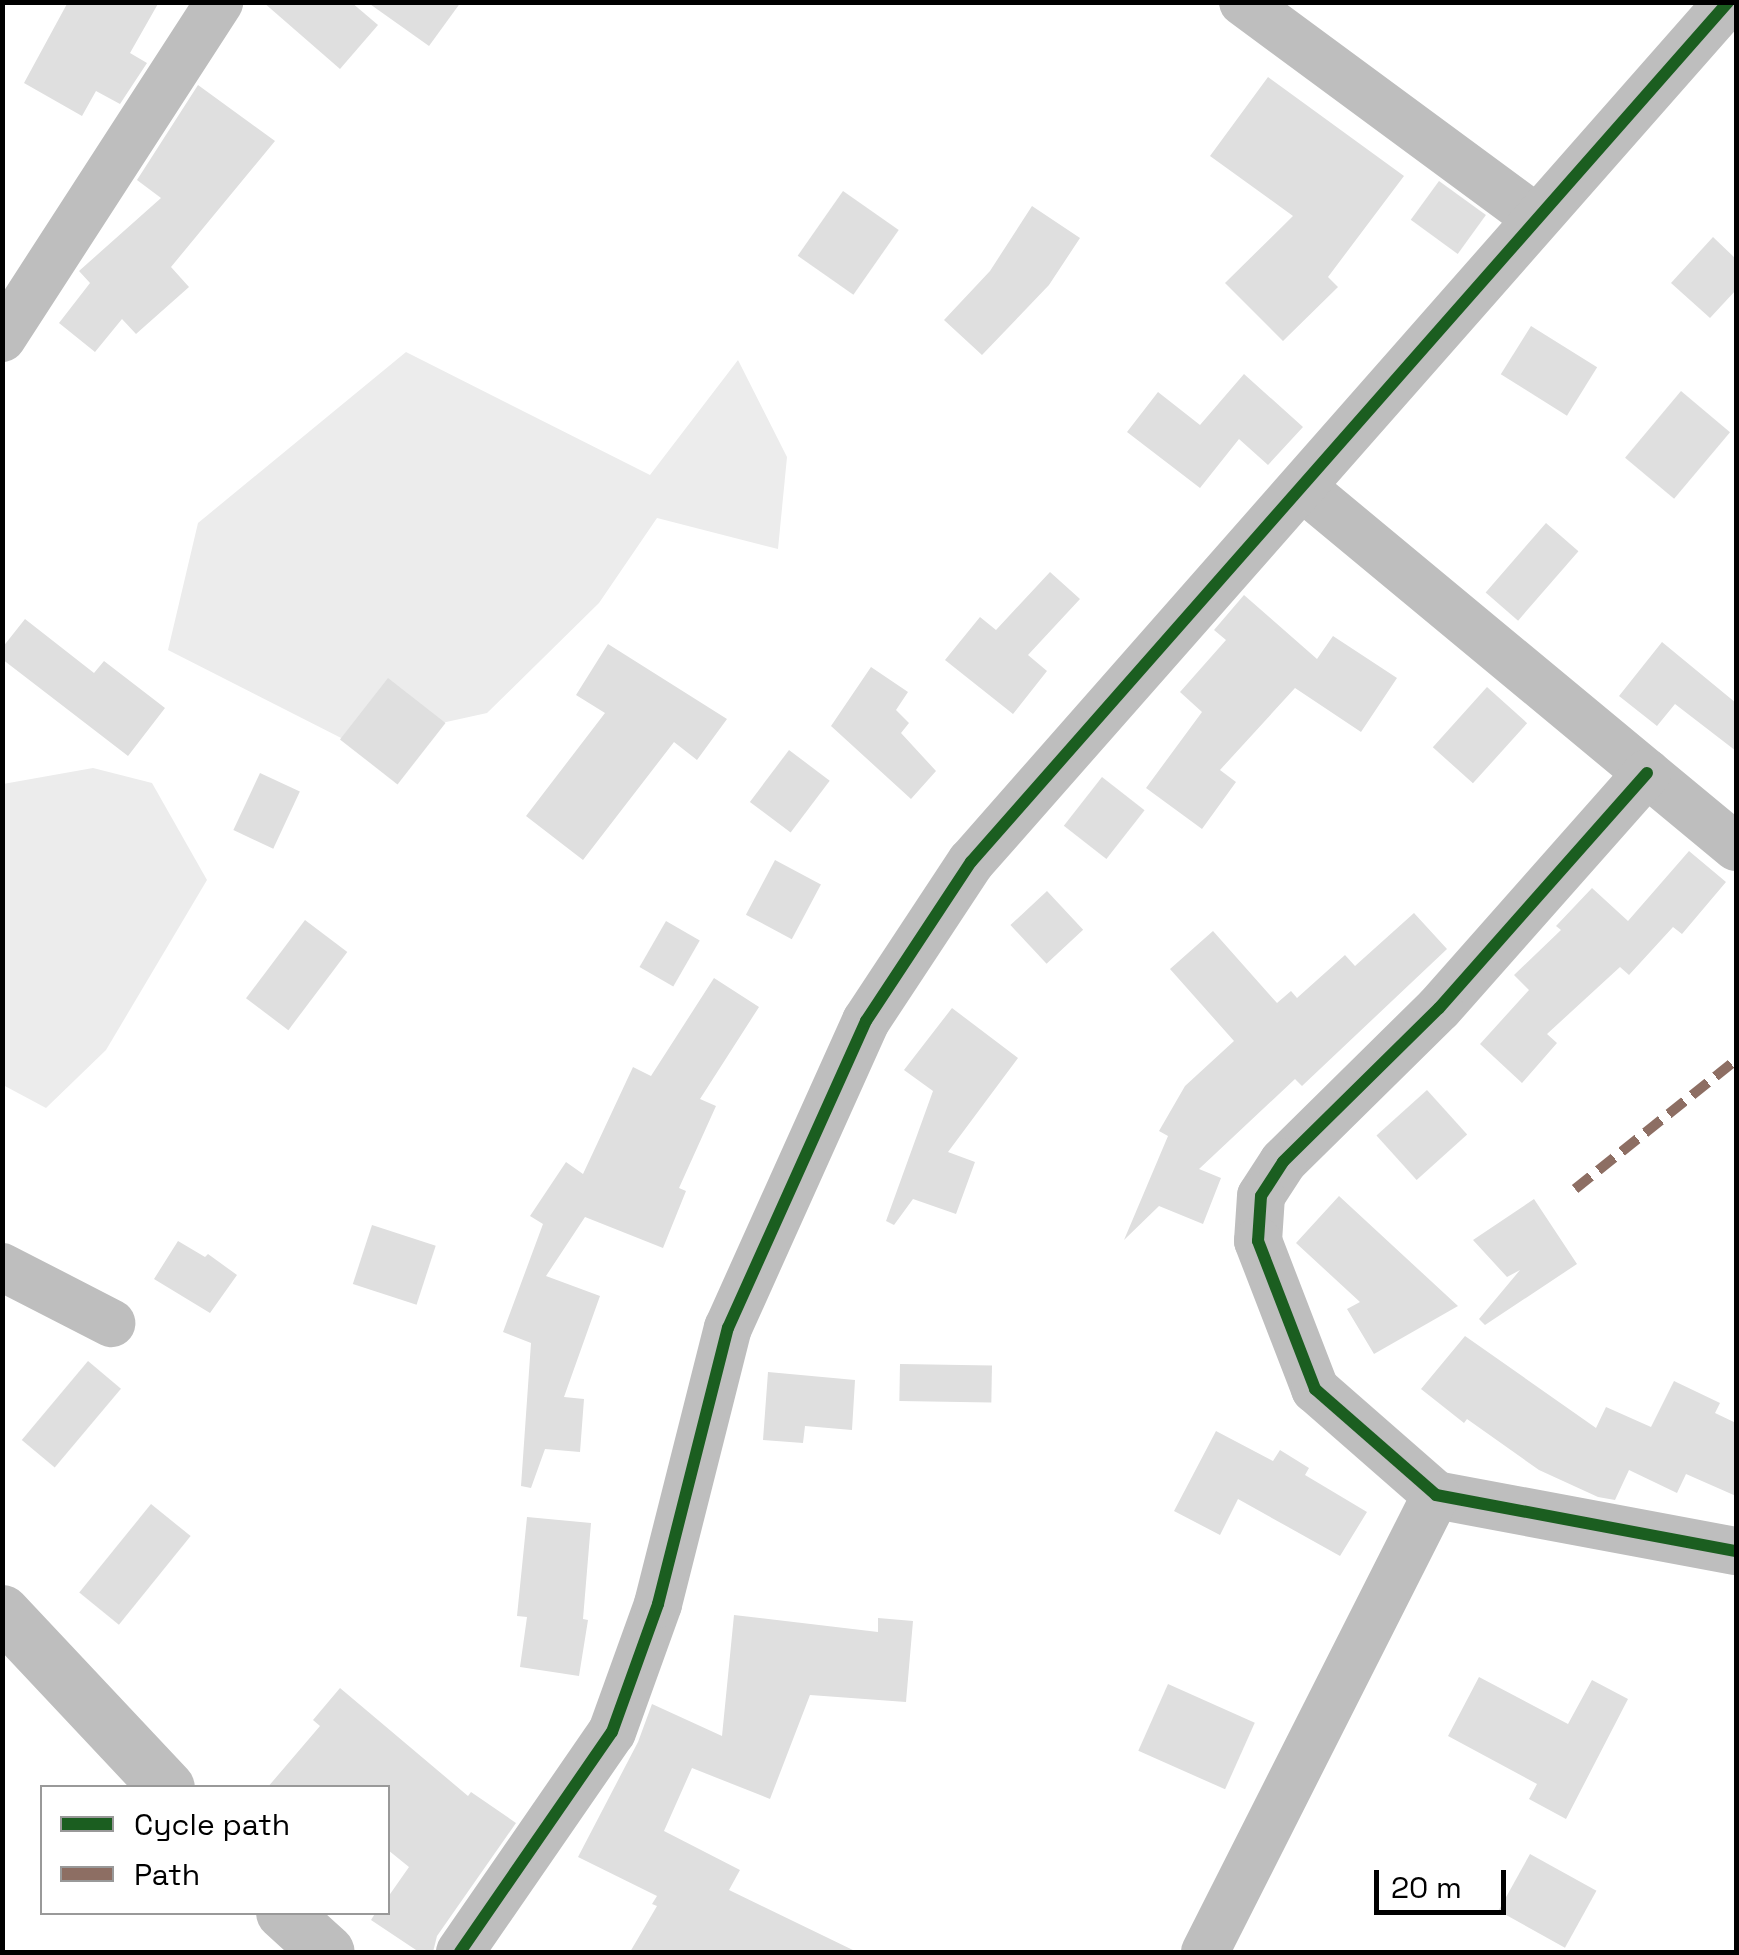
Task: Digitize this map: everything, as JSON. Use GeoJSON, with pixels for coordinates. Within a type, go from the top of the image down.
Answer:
{"type":"FeatureCollection","features":[{"type":"Feature","properties":{"kind":"main road"},"geometry":{"type":"LineString","coordinates":[[2,1612],[163,1785]]}},
{"type":"Feature","properties":{"kind":"main road"},"geometry":{"type":"LineString","coordinates":[[287,1915],[327,1952]]}},
{"type":"Feature","properties":{"kind":"street"},"geometry":{"type":"LineString","coordinates":[[2,338],[219,2]]}},
{"type":"Feature","properties":{"kind":"street"},"geometry":{"type":"LineString","coordinates":[[1243,2],[1537,219]]}},
{"type":"Feature","properties":{"kind":"street"},"geometry":{"type":"LineString","coordinates":[[460,1952],[612,1732],[658,1604],[728,1328],[866,1022],[971,862],[1537,219],[1704,11]]}},
{"type":"Feature","properties":{"kind":"street"},"geometry":{"type":"LineString","coordinates":[[1302,487],[1736,847]]}},
{"type":"Feature","properties":{"kind":"street"},"geometry":{"type":"LineString","coordinates":[[1647,773],[1439,1008],[1283,1162],[1261,1196],[1258,1242],[1315,1390],[1436,1495],[1736,1551]]}},
{"type":"Feature","properties":{"kind":"street"},"geometry":{"type":"LineString","coordinates":[[2,1267],[111,1323]]}},
{"type":"Feature","properties":{"kind":"street"},"geometry":{"type":"LineString","coordinates":[[1205,1952],[1436,1495]]}},
{"type":"Feature","properties":{"kind":"shaded area"},"geometry":{"type":"Polygon","coordinates":[[[406,352],[650,475],[738,360],[787,457],[778,549],[657,518],[599,603],[487,713],[351,743],[168,650],[198,523],[406,352]]]}},
{"type":"Feature","properties":{"kind":"shaded area"},"geometry":{"type":"Polygon","coordinates":[[[93,768],[152,783],[207,880],[106,1050],[46,1108],[3,1085],[3,784],[93,768]]]}},
{"type":"Feature","properties":{"kind":"building"},"geometry":{"type":"Polygon","coordinates":[[[68,2],[159,2],[130,53],[147,63],[120,104],[96,91],[82,116],[24,83],[68,2]]]}},
{"type":"Feature","properties":{"kind":"building"},"geometry":{"type":"Polygon","coordinates":[[[263,2],[351,2],[378,25],[340,69],[263,2]]]}},
{"type":"Feature","properties":{"kind":"building"},"geometry":{"type":"Polygon","coordinates":[[[367,2],[461,2],[429,46],[367,2]]]}},
{"type":"Feature","properties":{"kind":"building"},"geometry":{"type":"Polygon","coordinates":[[[1268,77],[1404,176],[1328,277],[1338,287],[1283,341],[1225,283],[1293,216],[1210,156],[1268,77]]]}},
{"type":"Feature","properties":{"kind":"building"},"geometry":{"type":"Polygon","coordinates":[[[198,85],[275,141],[171,267],[189,287],[136,334],[122,319],[95,352],[59,323],[90,283],[79,271],[161,198],[137,180],[198,85]]]}},
{"type":"Feature","properties":{"kind":"building"},"geometry":{"type":"Polygon","coordinates":[[[1439,181],[1486,215],[1458,254],[1411,220],[1439,181]]]}},
{"type":"Feature","properties":{"kind":"building"},"geometry":{"type":"Polygon","coordinates":[[[843,191],[899,230],[853,295],[798,256],[843,191]]]}},
{"type":"Feature","properties":{"kind":"building"},"geometry":{"type":"Polygon","coordinates":[[[1032,206],[1080,238],[1049,285],[982,355],[944,320],[990,271],[1032,206]]]}},
{"type":"Feature","properties":{"kind":"building"},"geometry":{"type":"Polygon","coordinates":[[[1713,237],[1736,259],[1736,290],[1710,318],[1671,283],[1713,237]]]}},
{"type":"Feature","properties":{"kind":"building"},"geometry":{"type":"Polygon","coordinates":[[[1531,326],[1597,367],[1567,416],[1501,374],[1531,326]]]}},
{"type":"Feature","properties":{"kind":"building"},"geometry":{"type":"Polygon","coordinates":[[[1244,374],[1303,427],[1268,465],[1239,439],[1200,488],[1127,432],[1158,392],[1200,425],[1244,374]]]}},
{"type":"Feature","properties":{"kind":"building"},"geometry":{"type":"Polygon","coordinates":[[[1681,391],[1730,432],[1674,499],[1625,458],[1681,391]]]}},
{"type":"Feature","properties":{"kind":"building"},"geometry":{"type":"Polygon","coordinates":[[[1546,523],[1578,551],[1518,621],[1486,592],[1546,523]]]}},
{"type":"Feature","properties":{"kind":"building"},"geometry":{"type":"Polygon","coordinates":[[[1050,572],[1080,599],[1028,655],[1047,671],[1013,714],[945,660],[980,617],[996,630],[1050,572]]]}},
{"type":"Feature","properties":{"kind":"building"},"geometry":{"type":"Polygon","coordinates":[[[1244,595],[1317,659],[1333,636],[1397,678],[1361,732],[1295,688],[1220,770],[1236,782],[1202,829],[1146,788],[1202,712],[1180,692],[1226,640],[1214,630],[1244,595]]]}},
{"type":"Feature","properties":{"kind":"building"},"geometry":{"type":"Polygon","coordinates":[[[25,619],[94,673],[104,661],[165,708],[128,756],[2,659],[2,648],[25,619]]]}},
{"type":"Feature","properties":{"kind":"building"},"geometry":{"type":"Polygon","coordinates":[[[1662,642],[1736,703],[1736,751],[1675,704],[1657,726],[1619,696],[1662,642]]]}},
{"type":"Feature","properties":{"kind":"building"},"geometry":{"type":"Polygon","coordinates":[[[608,644],[727,719],[697,760],[674,742],[583,860],[526,816],[605,713],[576,695],[608,644]]]}},
{"type":"Feature","properties":{"kind":"building"},"geometry":{"type":"Polygon","coordinates":[[[871,667],[908,692],[896,710],[909,723],[901,733],[936,771],[911,799],[831,726],[871,667]]]}},
{"type":"Feature","properties":{"kind":"building"},"geometry":{"type":"Polygon","coordinates":[[[388,678],[446,723],[398,784],[340,739],[388,678]]]}},
{"type":"Feature","properties":{"kind":"building"},"geometry":{"type":"Polygon","coordinates":[[[1487,687],[1527,723],[1473,783],[1433,747],[1487,687]]]}},
{"type":"Feature","properties":{"kind":"building"},"geometry":{"type":"Polygon","coordinates":[[[789,750],[830,781],[791,833],[750,802],[789,750]]]}},
{"type":"Feature","properties":{"kind":"building"},"geometry":{"type":"Polygon","coordinates":[[[260,773],[300,792],[273,849],[233,830],[260,773]]]}},
{"type":"Feature","properties":{"kind":"building"},"geometry":{"type":"Polygon","coordinates":[[[1102,777],[1145,810],[1106,859],[1064,826],[1102,777]]]}},
{"type":"Feature","properties":{"kind":"building"},"geometry":{"type":"Polygon","coordinates":[[[1689,851],[1726,882],[1682,934],[1673,927],[1629,975],[1620,967],[1547,1034],[1557,1043],[1522,1083],[1480,1044],[1529,990],[1514,975],[1561,930],[1556,926],[1592,888],[1628,921],[1689,851]]]}},
{"type":"Feature","properties":{"kind":"building"},"geometry":{"type":"Polygon","coordinates":[[[775,860],[821,884],[792,939],[746,915],[775,860]]]}},
{"type":"Feature","properties":{"kind":"building"},"geometry":{"type":"Polygon","coordinates":[[[1047,891],[1083,930],[1047,964],[1010,925],[1047,891]]]}},
{"type":"Feature","properties":{"kind":"building"},"geometry":{"type":"Polygon","coordinates":[[[1414,913],[1447,949],[1302,1086],[1295,1079],[1199,1169],[1221,1178],[1203,1224],[1159,1206],[1124,1240],[1168,1136],[1159,1131],[1185,1086],[1234,1041],[1170,969],[1213,931],[1277,1003],[1291,991],[1297,998],[1345,955],[1355,966],[1414,913]]]}},
{"type":"Feature","properties":{"kind":"building"},"geometry":{"type":"Polygon","coordinates":[[[305,920],[347,952],[288,1030],[246,998],[305,920]]]}},
{"type":"Feature","properties":{"kind":"building"},"geometry":{"type":"Polygon","coordinates":[[[666,921],[700,940],[673,986],[640,967],[666,921]]]}},
{"type":"Feature","properties":{"kind":"building"},"geometry":{"type":"Polygon","coordinates":[[[714,978],[759,1007],[700,1099],[716,1106],[679,1188],[686,1191],[663,1248],[585,1217],[546,1276],[600,1296],[564,1397],[584,1399],[580,1452],[545,1449],[531,1488],[521,1486],[531,1343],[503,1332],[543,1224],[530,1216],[566,1162],[583,1174],[633,1067],[651,1076],[714,978]]]}},
{"type":"Feature","properties":{"kind":"building"},"geometry":{"type":"Polygon","coordinates":[[[952,1008],[1018,1058],[948,1152],[975,1162],[956,1214],[913,1199],[894,1225],[886,1221],[933,1091],[904,1070],[952,1008]]]}},
{"type":"Feature","properties":{"kind":"building"},"geometry":{"type":"Polygon","coordinates":[[[1427,1090],[1467,1135],[1417,1180],[1376,1136],[1427,1090]]]}},
{"type":"Feature","properties":{"kind":"building"},"geometry":{"type":"Polygon","coordinates":[[[1339,1196],[1458,1306],[1374,1354],[1347,1309],[1360,1302],[1296,1243],[1339,1196]]]}},
{"type":"Feature","properties":{"kind":"building"},"geometry":{"type":"Polygon","coordinates":[[[1534,1199],[1577,1264],[1485,1325],[1479,1319],[1520,1270],[1507,1277],[1473,1240],[1534,1199]]]}},
{"type":"Feature","properties":{"kind":"building"},"geometry":{"type":"Polygon","coordinates":[[[372,1225],[436,1246],[417,1305],[353,1284],[372,1225]]]}},
{"type":"Feature","properties":{"kind":"building"},"geometry":{"type":"Polygon","coordinates":[[[178,1241],[205,1257],[208,1254],[237,1275],[210,1313],[154,1279],[178,1241]]]}},
{"type":"Feature","properties":{"kind":"building"},"geometry":{"type":"Polygon","coordinates":[[[1465,1336],[1596,1428],[1606,1407],[1651,1427],[1674,1381],[1720,1403],[1715,1413],[1736,1423],[1736,1496],[1686,1474],[1677,1493],[1629,1470],[1615,1500],[1598,1497],[1539,1470],[1467,1419],[1464,1423],[1421,1389],[1465,1336]]]}},
{"type":"Feature","properties":{"kind":"building"},"geometry":{"type":"Polygon","coordinates":[[[88,1361],[121,1389],[55,1468],[22,1440],[88,1361]]]}},
{"type":"Feature","properties":{"kind":"building"},"geometry":{"type":"Polygon","coordinates":[[[900,1364],[992,1366],[991,1403],[899,1401],[900,1364]]]}},
{"type":"Feature","properties":{"kind":"building"},"geometry":{"type":"Polygon","coordinates":[[[768,1372],[855,1380],[852,1430],[805,1426],[803,1443],[763,1440],[768,1372]]]}},
{"type":"Feature","properties":{"kind":"building"},"geometry":{"type":"Polygon","coordinates":[[[1216,1431],[1273,1461],[1280,1450],[1309,1468],[1305,1475],[1367,1512],[1340,1556],[1238,1499],[1220,1535],[1174,1511],[1216,1431]]]}},
{"type":"Feature","properties":{"kind":"building"},"geometry":{"type":"Polygon","coordinates":[[[151,1504],[191,1536],[119,1625],[79,1593],[151,1504]]]}},
{"type":"Feature","properties":{"kind":"building"},"geometry":{"type":"Polygon","coordinates":[[[527,1517],[591,1523],[583,1619],[588,1620],[579,1676],[520,1667],[527,1617],[517,1616],[527,1517]]]}},
{"type":"Feature","properties":{"kind":"building"},"geometry":{"type":"Polygon","coordinates":[[[734,1615],[878,1632],[878,1618],[913,1621],[906,1702],[810,1695],[770,1799],[692,1768],[664,1831],[740,1870],[729,1890],[857,1952],[630,1952],[657,1906],[652,1904],[657,1896],[578,1857],[638,1742],[652,1704],[722,1736],[734,1615]]]}},
{"type":"Feature","properties":{"kind":"building"},"geometry":{"type":"Polygon","coordinates":[[[1479,1677],[1568,1724],[1592,1680],[1628,1699],[1566,1819],[1529,1799],[1537,1784],[1448,1736],[1479,1677]]]}},
{"type":"Feature","properties":{"kind":"building"},"geometry":{"type":"Polygon","coordinates":[[[1168,1684],[1255,1723],[1225,1789],[1138,1751],[1168,1684]]]}},
{"type":"Feature","properties":{"kind":"building"},"geometry":{"type":"Polygon","coordinates":[[[340,1688],[468,1796],[471,1792],[516,1823],[437,1936],[433,1952],[419,1952],[371,1920],[374,1915],[390,1915],[390,1894],[409,1867],[390,1852],[390,1785],[270,1785],[320,1726],[313,1720],[340,1688]]]}},
{"type":"Feature","properties":{"kind":"building"},"geometry":{"type":"Polygon","coordinates":[[[1530,1854],[1596,1891],[1565,1948],[1498,1911],[1530,1854]]]}},
{"type":"Feature","properties":{"kind":"marked path"},"geometry":{"type":"LineString","coordinates":[[1575,1189],[1736,1060]]}},
{"type":"Feature","properties":{"kind":"cycle path"},"geometry":{"type":"LineString","coordinates":[[460,1952],[612,1732],[658,1604],[728,1328],[866,1021],[971,862],[1728,2]]}},
{"type":"Feature","properties":{"kind":"cycle path"},"geometry":{"type":"LineString","coordinates":[[1647,773],[1439,1008],[1283,1162],[1261,1196],[1258,1241],[1315,1389],[1436,1495],[1736,1551]]}}]}
